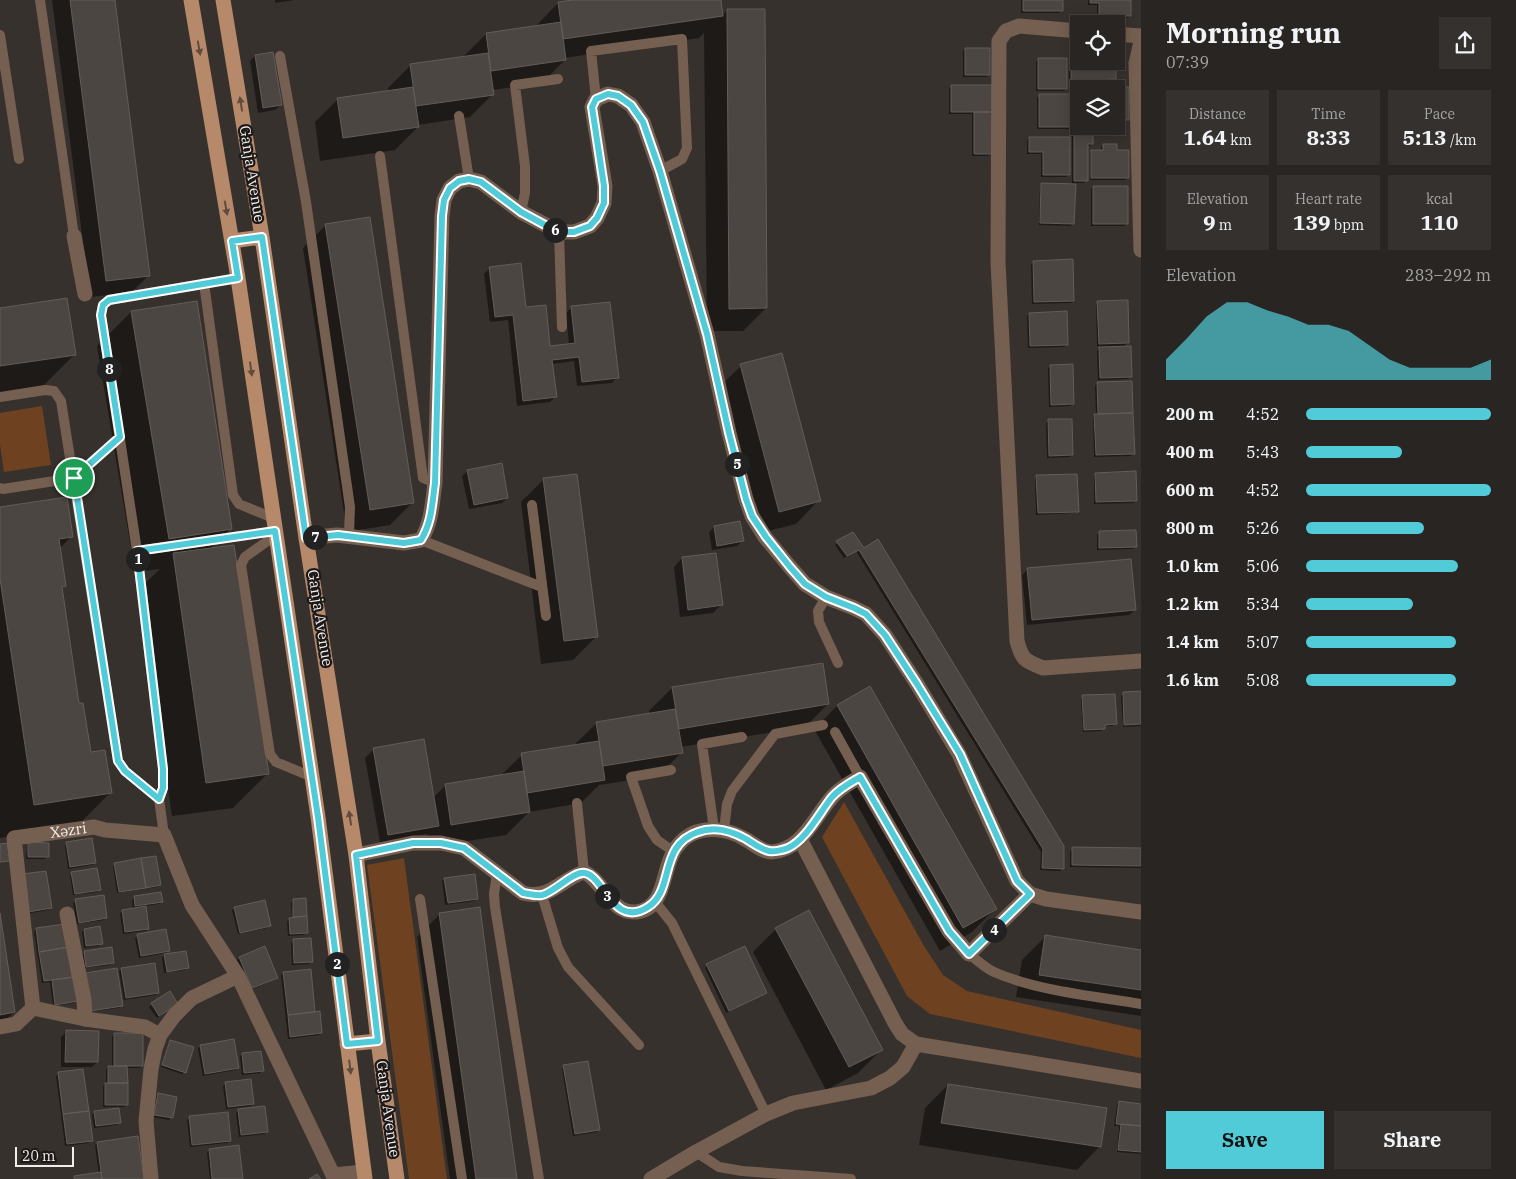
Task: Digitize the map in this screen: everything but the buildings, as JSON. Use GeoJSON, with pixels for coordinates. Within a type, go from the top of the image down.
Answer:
{"type":"FeatureCollection","features":[{"type":"Feature","properties":{"kind":"main road","name":"Ganja Avenue"},"geometry":{"type":"LineString","coordinates":[[191,0],[238,278],[312,777],[364,1175]]}},
{"type":"Feature","properties":{"kind":"main road","name":"Ganja Avenue"},"geometry":{"type":"LineString","coordinates":[[223,0],[262,237],[306,538],[340,741],[397,1179]]}},
{"type":"Feature","properties":{"kind":"main road"},"geometry":{"type":"LineString","coordinates":[[232,241],[262,237]]}},
{"type":"Feature","properties":{"kind":"main road"},"geometry":{"type":"LineString","coordinates":[[347,1044],[378,1041]]}},
{"type":"Feature","properties":{"kind":"street"},"geometry":{"type":"LineString","coordinates":[[1070,30],[1019,26],[1006,31],[1000,41],[998,262],[1017,641],[1022,656],[1028,662],[1043,668],[1141,661]]}},
{"type":"Feature","properties":{"kind":"street"},"geometry":{"type":"LineString","coordinates":[[1125,35],[1141,36]]}},
{"type":"Feature","properties":{"kind":"street"},"geometry":{"type":"LineString","coordinates":[[1141,42],[1136,63],[1141,250]]}},
{"type":"Feature","properties":{"kind":"street"},"geometry":{"type":"LineString","coordinates":[[306,538],[326,535],[349,535],[404,543],[421,540],[427,530],[431,517],[435,483],[444,200],[450,188],[459,181],[469,179],[488,186],[521,212],[558,232],[574,232],[590,226],[597,218],[604,203],[604,186],[592,107],[596,99],[608,94],[618,96],[631,105],[643,122],[660,171],[707,334],[729,433],[752,516],[766,537],[805,584],[826,597],[866,614],[885,635],[960,754],[1017,881],[1030,894],[1046,899],[1141,912]]}},
{"type":"Feature","properties":{"kind":"street"},"geometry":{"type":"LineString","coordinates":[[74,236],[85,294]]}},
{"type":"Feature","properties":{"kind":"street"},"geometry":{"type":"LineString","coordinates":[[356,855],[413,843],[441,843],[464,848],[523,893],[542,895],[584,872],[592,876],[612,902],[626,911],[638,912],[655,902],[673,851],[685,838],[699,831],[719,830],[745,838],[758,847],[771,852],[788,848],[800,839],[834,795],[860,777],[949,931],[969,954],[1030,894]]}},
{"type":"Feature","properties":{"kind":"street","name":"Xəzri"},"geometry":{"type":"LineString","coordinates":[[33,1008],[14,838],[94,826],[105,830],[164,835]]}},
{"type":"Feature","properties":{"kind":"street"},"geometry":{"type":"LineString","coordinates":[[164,835],[192,905],[238,976],[333,1175],[364,1175]]}},
{"type":"Feature","properties":{"kind":"street"},"geometry":{"type":"LineString","coordinates":[[800,839],[895,1023],[902,1034],[916,1044],[1141,1081]]}},
{"type":"Feature","properties":{"kind":"street"},"geometry":{"type":"LineString","coordinates":[[67,914],[84,1000],[85,1019]]}},
{"type":"Feature","properties":{"kind":"street"},"geometry":{"type":"LineString","coordinates":[[151,1179],[146,1121],[151,1069],[160,1035],[174,1016],[192,998],[238,976]]}},
{"type":"Feature","properties":{"kind":"street"},"geometry":{"type":"LineString","coordinates":[[0,1026],[16,1024],[33,1008],[85,1019],[145,1027],[160,1035]]}},
{"type":"Feature","properties":{"kind":"street"},"geometry":{"type":"LineString","coordinates":[[651,1179],[696,1152],[792,1102],[871,1088],[890,1078],[903,1067],[916,1044]]}},
{"type":"Feature","properties":{"kind":"lane"},"geometry":{"type":"LineString","coordinates":[[40,0],[74,236]]}},
{"type":"Feature","properties":{"kind":"lane"},"geometry":{"type":"LineString","coordinates":[[0,35],[19,159]]}},
{"type":"Feature","properties":{"kind":"lane"},"geometry":{"type":"LineString","coordinates":[[596,99],[591,51],[682,39],[688,148],[682,159],[660,171]]}},
{"type":"Feature","properties":{"kind":"lane"},"geometry":{"type":"LineString","coordinates":[[280,56],[308,212],[350,507],[349,535]]}},
{"type":"Feature","properties":{"kind":"lane"},"geometry":{"type":"LineString","coordinates":[[521,212],[525,193],[524,166],[515,85],[558,79]]}},
{"type":"Feature","properties":{"kind":"lane"},"geometry":{"type":"LineString","coordinates":[[459,116],[469,179]]}},
{"type":"Feature","properties":{"kind":"lane"},"geometry":{"type":"LineString","coordinates":[[380,156],[423,478],[435,483]]}},
{"type":"Feature","properties":{"kind":"lane"},"geometry":{"type":"LineString","coordinates":[[558,232],[562,328]]}},
{"type":"Feature","properties":{"kind":"lane"},"geometry":{"type":"LineString","coordinates":[[164,835],[159,799],[163,788],[163,769],[137,551],[101,315],[103,305],[109,300],[238,278]]}},
{"type":"Feature","properties":{"kind":"lane"},"geometry":{"type":"LineString","coordinates":[[204,283],[233,495],[239,504],[275,528]]}},
{"type":"Feature","properties":{"kind":"lane"},"geometry":{"type":"LineString","coordinates":[[0,397],[45,390],[54,391],[62,401],[118,761],[125,771],[159,799]]}},
{"type":"Feature","properties":{"kind":"lane"},"geometry":{"type":"LineString","coordinates":[[0,488],[74,478],[120,437]]}},
{"type":"Feature","properties":{"kind":"lane"},"geometry":{"type":"LineString","coordinates":[[532,505],[546,616]]}},
{"type":"Feature","properties":{"kind":"lane"},"geometry":{"type":"LineString","coordinates":[[137,551],[275,528]]}},
{"type":"Feature","properties":{"kind":"lane"},"geometry":{"type":"LineString","coordinates":[[275,528],[244,557],[241,565],[242,574],[270,754],[276,762],[312,777]]}},
{"type":"Feature","properties":{"kind":"lane"},"geometry":{"type":"LineString","coordinates":[[421,540],[542,587]]}},
{"type":"Feature","properties":{"kind":"lane"},"geometry":{"type":"LineString","coordinates":[[826,597],[818,611],[819,622],[838,662]]}},
{"type":"Feature","properties":{"kind":"lane"},"geometry":{"type":"LineString","coordinates":[[719,830],[732,791],[775,734],[823,725]]}},
{"type":"Feature","properties":{"kind":"lane"},"geometry":{"type":"LineString","coordinates":[[835,732],[860,777]]}},
{"type":"Feature","properties":{"kind":"lane"},"geometry":{"type":"LineString","coordinates":[[719,830],[702,744],[742,737]]}},
{"type":"Feature","properties":{"kind":"lane"},"geometry":{"type":"LineString","coordinates":[[671,770],[631,778],[648,826],[657,840],[673,851]]}},
{"type":"Feature","properties":{"kind":"lane"},"geometry":{"type":"LineString","coordinates":[[577,802],[584,872]]}},
{"type":"Feature","properties":{"kind":"lane"},"geometry":{"type":"LineString","coordinates":[[497,873],[494,894],[495,907],[539,1179]]}},
{"type":"Feature","properties":{"kind":"lane"},"geometry":{"type":"LineString","coordinates":[[542,895],[558,948],[568,967],[638,1045]]}},
{"type":"Feature","properties":{"kind":"lane"},"geometry":{"type":"LineString","coordinates":[[420,899],[462,1179]]}},
{"type":"Feature","properties":{"kind":"lane"},"geometry":{"type":"LineString","coordinates":[[655,902],[672,923],[766,1114]]}},
{"type":"Feature","properties":{"kind":"lane"},"geometry":{"type":"LineString","coordinates":[[969,954],[992,971],[1021,982],[1088,996],[1141,1004]]}},
{"type":"Feature","properties":{"kind":"lane"},"geometry":{"type":"LineString","coordinates":[[696,1152],[719,1167],[742,1171],[851,1179]]}},
{"type":"Feature","properties":{"kind":"shaded area"},"geometry":{"type":"Polygon","coordinates":[[[42,406],[51,465],[4,472],[0,445],[0,413],[42,406]]]}},
{"type":"Feature","properties":{"kind":"shaded area"},"geometry":{"type":"Polygon","coordinates":[[[844,802],[924,946],[943,975],[967,991],[1141,1030],[1141,1058],[930,1014],[907,996],[822,837],[844,802]]]}},
{"type":"Feature","properties":{"kind":"shaded area"},"geometry":{"type":"Polygon","coordinates":[[[404,858],[447,1179],[409,1179],[367,865],[404,858]]]}},
{"type":"Feature","properties":{"kind":"route"},"geometry":{"type":"LineString","coordinates":[[608,94],[618,96],[631,105],[643,122],[660,171],[707,334],[729,433],[752,516],[766,537],[805,584],[826,597],[866,614],[885,635],[960,754],[1017,881],[1030,894],[969,954],[949,931],[860,777],[834,795],[800,839],[788,848],[771,852],[758,847],[745,838],[724,830],[699,831],[685,838],[673,851],[655,902],[638,912],[626,911],[612,902],[592,876],[584,872],[542,895],[533,895],[523,893],[464,848],[441,843],[413,843],[386,848],[356,855],[378,1041],[347,1044],[318,817],[275,531],[137,551],[163,769],[163,788],[159,799],[125,771],[118,761],[74,478],[120,437],[101,315],[103,305],[109,300],[238,278],[232,241],[262,237],[306,538],[326,535],[349,535],[404,543],[421,540],[427,530],[431,517],[435,483],[444,200],[450,188],[459,181],[469,179],[488,186],[521,212],[558,232],[574,232],[590,226],[597,218],[604,203],[604,186],[592,107],[596,99],[608,94]]}}]}
